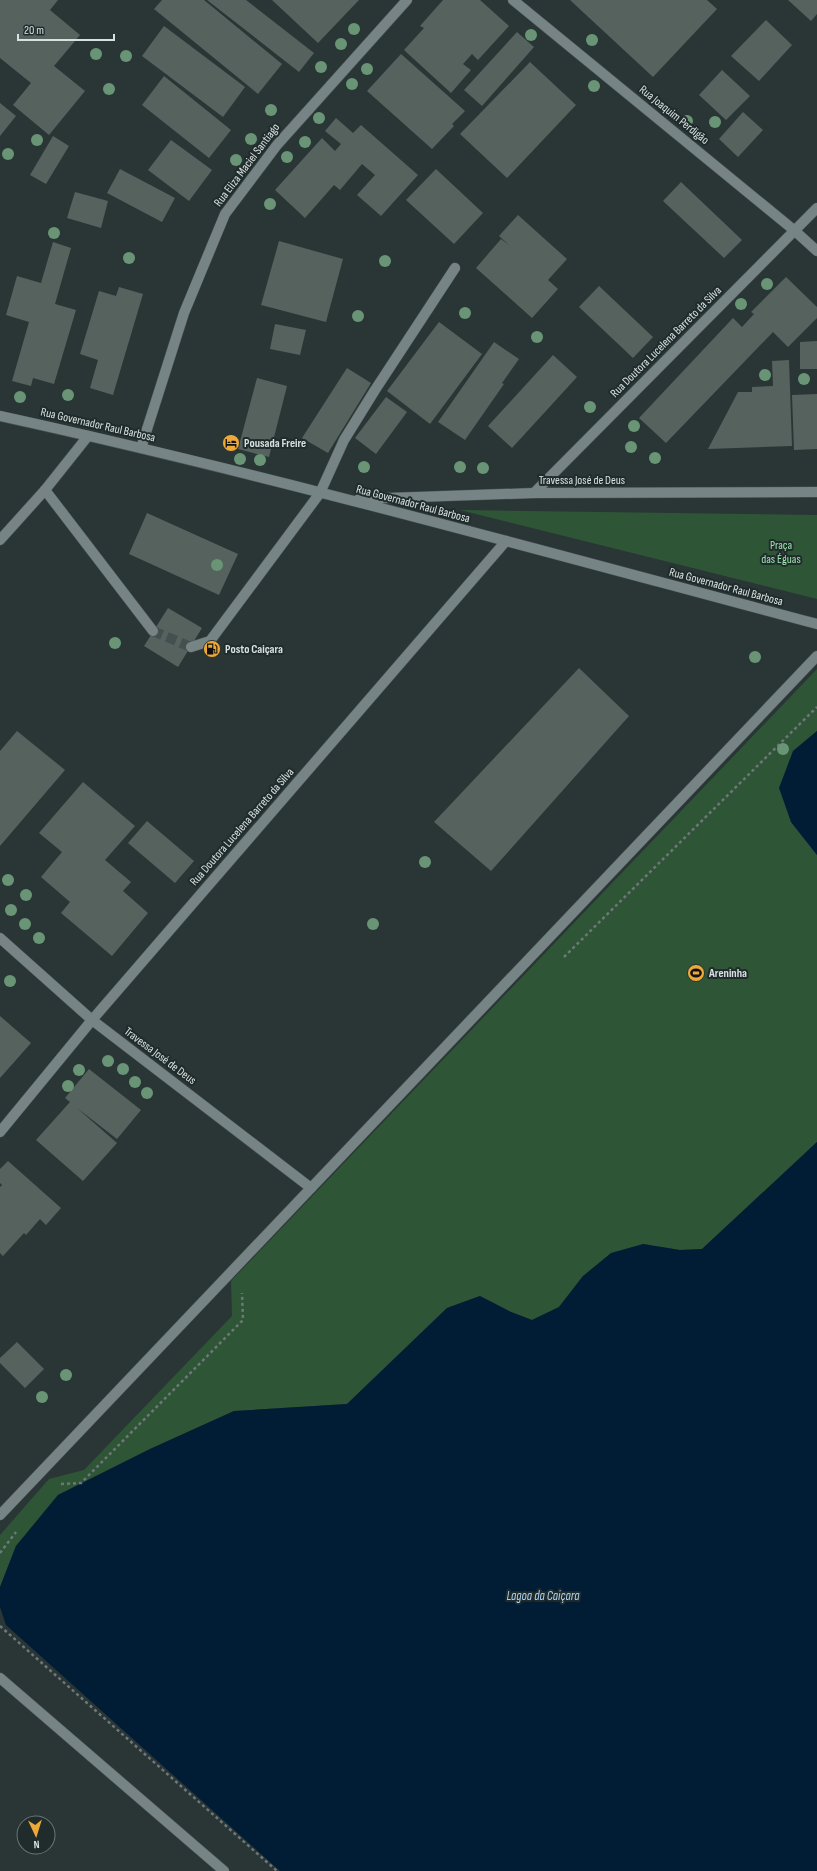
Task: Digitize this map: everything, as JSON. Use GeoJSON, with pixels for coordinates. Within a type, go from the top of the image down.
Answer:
{"type":"FeatureCollection","features":[{"type":"Feature","properties":{"kind":"street","name":"Rua Eliza Maciel Santiago"},"geometry":{"type":"LineString","coordinates":[[141,448],[184,313],[225,214],[277,145],[407,0]]}},
{"type":"Feature","properties":{"kind":"street","name":"Rua Joaquim Perdigão"},"geometry":{"type":"LineString","coordinates":[[513,0],[795,230],[817,251]]}},
{"type":"Feature","properties":{"kind":"street","name":"Rua Doutora Lucelena Barreto da Silva"},"geometry":{"type":"LineString","coordinates":[[534,493],[817,208]]}},
{"type":"Feature","properties":{"kind":"street"},"geometry":{"type":"LineString","coordinates":[[191,647],[210,641],[320,493],[344,440],[455,268]]}},
{"type":"Feature","properties":{"kind":"street","name":"Rua Governador Raul Barbosa"},"geometry":{"type":"LineString","coordinates":[[0,416],[141,448],[320,493],[817,624]]}},
{"type":"Feature","properties":{"kind":"street"},"geometry":{"type":"LineString","coordinates":[[0,540],[44,490],[88,436]]}},
{"type":"Feature","properties":{"kind":"street"},"geometry":{"type":"LineString","coordinates":[[44,490],[154,631]]}},
{"type":"Feature","properties":{"kind":"street","name":"Travessa José de Deus"},"geometry":{"type":"LineString","coordinates":[[347,500],[534,493],[817,492]]}},
{"type":"Feature","properties":{"kind":"street","name":"Rua Doutora Lucelena Barreto da Silva"},"geometry":{"type":"LineString","coordinates":[[0,1132],[92,1020],[506,541]]}},
{"type":"Feature","properties":{"kind":"street"},"geometry":{"type":"LineString","coordinates":[[0,1515],[817,656]]}},
{"type":"Feature","properties":{"kind":"street","name":"Travessa José de Deus"},"geometry":{"type":"LineString","coordinates":[[0,938],[92,1020],[311,1188]]}},
{"type":"Feature","properties":{"kind":"street"},"geometry":{"type":"LineString","coordinates":[[0,1678],[224,1871]]}},
{"type":"Feature","properties":{"kind":"path"},"geometry":{"type":"LineString","coordinates":[[563,958],[817,707]]}},
{"type":"Feature","properties":{"kind":"path"},"geometry":{"type":"LineString","coordinates":[[53,1484],[81,1483],[243,1320],[242,1291]]}},
{"type":"Feature","properties":{"kind":"path"},"geometry":{"type":"LineString","coordinates":[[0,1553],[19,1528]]}},
{"type":"Feature","properties":{"kind":"path"},"geometry":{"type":"LineString","coordinates":[[0,1626],[277,1871]]}},
{"type":"Feature","properties":{"kind":"green space","name":"Praça das Éguas"},"geometry":{"type":"Polygon","coordinates":[[[460,510],[817,515],[817,599],[460,510]]]}},
{"type":"Feature","properties":{"kind":"green space"},"geometry":{"type":"Polygon","coordinates":[[[817,669],[817,731],[793,751],[791,822],[817,855],[817,1142],[702,1249],[680,1250],[643,1244],[583,1276],[559,1307],[532,1320],[511,1312],[480,1296],[447,1308],[347,1404],[234,1411],[150,1449],[58,1495],[16,1546],[0,1587],[0,1535],[49,1479],[84,1470],[232,1316],[231,1281],[817,669]]]}},
{"type":"Feature","properties":{"kind":"water"},"geometry":{"type":"Polygon","coordinates":[[[817,731],[817,855],[791,822],[779,788],[793,751],[817,731]]]}},
{"type":"Feature","properties":{"kind":"water","name":"Lagoa da Caiçara"},"geometry":{"type":"Polygon","coordinates":[[[817,1142],[817,1871],[280,1871],[6,1625],[0,1607],[0,1587],[16,1546],[58,1495],[150,1449],[234,1411],[347,1404],[447,1308],[480,1296],[511,1312],[532,1320],[559,1307],[583,1276],[611,1253],[643,1244],[680,1250],[702,1249],[817,1142]]]}},
{"type":"Feature","properties":{"kind":"building"},"geometry":{"type":"Polygon","coordinates":[[[0,0],[58,0],[50,10],[80,35],[54,66],[85,91],[49,135],[13,105],[31,83],[0,58],[0,0]]]}},
{"type":"Feature","properties":{"kind":"building"},"geometry":{"type":"Polygon","coordinates":[[[162,0],[204,0],[282,64],[258,94],[154,9],[162,0]]]}},
{"type":"Feature","properties":{"kind":"building"},"geometry":{"type":"Polygon","coordinates":[[[207,0],[246,0],[314,53],[299,72],[207,0]]]}},
{"type":"Feature","properties":{"kind":"building"},"geometry":{"type":"Polygon","coordinates":[[[272,0],[359,0],[318,43],[272,0]]]}},
{"type":"Feature","properties":{"kind":"building"},"geometry":{"type":"Polygon","coordinates":[[[443,0],[480,0],[509,26],[478,60],[472,54],[463,64],[471,70],[451,93],[404,50],[424,28],[420,26],[443,0]]]}},
{"type":"Feature","properties":{"kind":"building"},"geometry":{"type":"Polygon","coordinates":[[[570,0],[707,0],[717,9],[653,77],[570,0]]]}},
{"type":"Feature","properties":{"kind":"building"},"geometry":{"type":"Polygon","coordinates":[[[788,0],[817,0],[817,14],[811,21],[788,0]]]}},
{"type":"Feature","properties":{"kind":"building"},"geometry":{"type":"Polygon","coordinates":[[[766,20],[792,45],[759,81],[731,56],[766,20]]]}},
{"type":"Feature","properties":{"kind":"building"},"geometry":{"type":"Polygon","coordinates":[[[164,26],[245,87],[223,117],[142,56],[164,26]]]}},
{"type":"Feature","properties":{"kind":"building"},"geometry":{"type":"Polygon","coordinates":[[[517,32],[534,47],[482,106],[464,90],[517,32]]]}},
{"type":"Feature","properties":{"kind":"building"},"geometry":{"type":"Polygon","coordinates":[[[401,54],[465,111],[452,124],[454,126],[432,149],[367,91],[401,54]]]}},
{"type":"Feature","properties":{"kind":"building"},"geometry":{"type":"Polygon","coordinates":[[[530,62],[576,105],[507,178],[460,134],[530,62]]]}},
{"type":"Feature","properties":{"kind":"building"},"geometry":{"type":"Polygon","coordinates":[[[722,70],[750,96],[726,120],[699,95],[722,70]]]}},
{"type":"Feature","properties":{"kind":"building"},"geometry":{"type":"Polygon","coordinates":[[[164,76],[231,130],[209,158],[142,105],[164,76]]]}},
{"type":"Feature","properties":{"kind":"building"},"geometry":{"type":"Polygon","coordinates":[[[0,103],[16,116],[0,136],[0,103]]]}},
{"type":"Feature","properties":{"kind":"building"},"geometry":{"type":"Polygon","coordinates":[[[743,112],[763,130],[738,157],[719,139],[743,112]]]}},
{"type":"Feature","properties":{"kind":"building"},"geometry":{"type":"Polygon","coordinates":[[[336,118],[353,133],[361,125],[418,175],[381,216],[357,195],[375,175],[362,164],[340,190],[334,185],[305,218],[275,190],[322,138],[335,151],[341,144],[325,131],[336,118]]]}},
{"type":"Feature","properties":{"kind":"building"},"geometry":{"type":"Polygon","coordinates":[[[53,136],[69,146],[46,184],[30,175],[53,136]]]}},
{"type":"Feature","properties":{"kind":"building"},"geometry":{"type":"Polygon","coordinates":[[[171,140],[212,170],[189,201],[148,170],[171,140]]]}},
{"type":"Feature","properties":{"kind":"building"},"geometry":{"type":"Polygon","coordinates":[[[120,169],[175,198],[162,222],[107,193],[120,169]]]}},
{"type":"Feature","properties":{"kind":"building"},"geometry":{"type":"Polygon","coordinates":[[[436,169],[483,213],[454,244],[406,200],[436,169]]]}},
{"type":"Feature","properties":{"kind":"building"},"geometry":{"type":"Polygon","coordinates":[[[681,182],[742,240],[724,258],[663,201],[681,182]]]}},
{"type":"Feature","properties":{"kind":"building"},"geometry":{"type":"Polygon","coordinates":[[[75,192],[108,201],[101,228],[67,218],[75,192]]]}},
{"type":"Feature","properties":{"kind":"building"},"geometry":{"type":"Polygon","coordinates":[[[518,215],[567,259],[548,280],[558,289],[532,318],[476,268],[501,239],[509,245],[499,236],[518,215]]]}},
{"type":"Feature","properties":{"kind":"building"},"geometry":{"type":"Polygon","coordinates":[[[279,241],[343,259],[326,322],[261,305],[279,241]]]}},
{"type":"Feature","properties":{"kind":"building"},"geometry":{"type":"Polygon","coordinates":[[[53,242],[71,248],[55,304],[76,310],[54,384],[33,378],[31,386],[12,381],[29,322],[6,315],[17,276],[41,283],[53,242]]]}},
{"type":"Feature","properties":{"kind":"building"},"geometry":{"type":"Polygon","coordinates":[[[786,277],[817,307],[817,318],[788,347],[773,332],[666,443],[639,418],[733,318],[742,327],[754,314],[751,312],[786,277]]]}},
{"type":"Feature","properties":{"kind":"building"},"geometry":{"type":"Polygon","coordinates":[[[599,286],[653,337],[633,358],[579,307],[599,286]]]}},
{"type":"Feature","properties":{"kind":"building"},"geometry":{"type":"Polygon","coordinates":[[[119,287],[143,294],[113,395],[90,388],[98,360],[80,354],[99,291],[116,296],[119,287]]]}},
{"type":"Feature","properties":{"kind":"building"},"geometry":{"type":"Polygon","coordinates":[[[439,322],[482,354],[430,424],[387,391],[439,322]]]}},
{"type":"Feature","properties":{"kind":"building"},"geometry":{"type":"Polygon","coordinates":[[[275,324],[306,330],[300,355],[270,349],[275,324]]]}},
{"type":"Feature","properties":{"kind":"building"},"geometry":{"type":"Polygon","coordinates":[[[817,341],[817,369],[800,369],[800,342],[817,341]]]}},
{"type":"Feature","properties":{"kind":"building"},"geometry":{"type":"Polygon","coordinates":[[[494,342],[519,359],[502,383],[504,384],[465,440],[438,422],[494,342]]]}},
{"type":"Feature","properties":{"kind":"building"},"geometry":{"type":"Polygon","coordinates":[[[553,355],[577,377],[512,448],[488,426],[553,355]]]}},
{"type":"Feature","properties":{"kind":"building"},"geometry":{"type":"Polygon","coordinates":[[[789,360],[792,446],[708,449],[738,392],[752,392],[752,387],[773,386],[772,361],[789,360]]]}},
{"type":"Feature","properties":{"kind":"building"},"geometry":{"type":"Polygon","coordinates":[[[347,368],[371,383],[328,453],[302,438],[347,368]]]}},
{"type":"Feature","properties":{"kind":"building"},"geometry":{"type":"Polygon","coordinates":[[[257,378],[287,386],[269,457],[238,449],[257,378]]]}},
{"type":"Feature","properties":{"kind":"building"},"geometry":{"type":"Polygon","coordinates":[[[817,394],[817,449],[794,450],[792,395],[817,394]]]}},
{"type":"Feature","properties":{"kind":"building"},"geometry":{"type":"Polygon","coordinates":[[[386,397],[407,412],[376,454],[355,438],[386,397]]]}},
{"type":"Feature","properties":{"kind":"building"},"geometry":{"type":"Polygon","coordinates":[[[147,513],[238,554],[219,595],[129,554],[147,513]]]}},
{"type":"Feature","properties":{"kind":"building"},"geometry":{"type":"Polygon","coordinates":[[[168,608],[202,628],[178,667],[144,646],[168,608]]]}},
{"type":"Feature","properties":{"kind":"building"},"geometry":{"type":"Polygon","coordinates":[[[579,668],[629,716],[491,871],[434,822],[579,668]]]}},
{"type":"Feature","properties":{"kind":"building"},"geometry":{"type":"Polygon","coordinates":[[[17,731],[65,770],[0,846],[0,751],[17,731]]]}},
{"type":"Feature","properties":{"kind":"building"},"geometry":{"type":"Polygon","coordinates":[[[83,782],[135,826],[105,860],[131,882],[123,891],[148,913],[112,956],[61,913],[70,902],[41,877],[62,852],[39,833],[83,782]]]}},
{"type":"Feature","properties":{"kind":"building"},"geometry":{"type":"Polygon","coordinates":[[[147,821],[194,861],[175,883],[128,843],[147,821]]]}},
{"type":"Feature","properties":{"kind":"building"},"geometry":{"type":"Polygon","coordinates":[[[0,1016],[31,1043],[0,1078],[0,1016]]]}},
{"type":"Feature","properties":{"kind":"building"},"geometry":{"type":"Polygon","coordinates":[[[89,1069],[141,1110],[117,1139],[77,1108],[117,1143],[83,1181],[36,1140],[70,1102],[65,1098],[89,1069]]]}},
{"type":"Feature","properties":{"kind":"building"},"geometry":{"type":"Polygon","coordinates":[[[8,1161],[61,1208],[46,1225],[40,1219],[26,1235],[24,1233],[3,1256],[0,1253],[0,1187],[2,1185],[0,1183],[0,1169],[8,1161]]]}},
{"type":"Feature","properties":{"kind":"building"},"geometry":{"type":"Polygon","coordinates":[[[17,1342],[44,1369],[25,1388],[0,1363],[0,1358],[17,1342]]]}},
{"type":"Feature","properties":{"kind":"tunnel"},"geometry":{"type":"LineString","coordinates":[[153,631],[191,647]]}},
{"type":"Feature","properties":{"kind":"place","name":"Pousada Freire"},"geometry":{"type":"Point","coordinates":[231,443]}},
{"type":"Feature","properties":{"kind":"place","name":"Posto Caiçara"},"geometry":{"type":"Point","coordinates":[212,649]}},
{"type":"Feature","properties":{"kind":"place","name":"Areninha"},"geometry":{"type":"Point","coordinates":[696,973]}}]}
